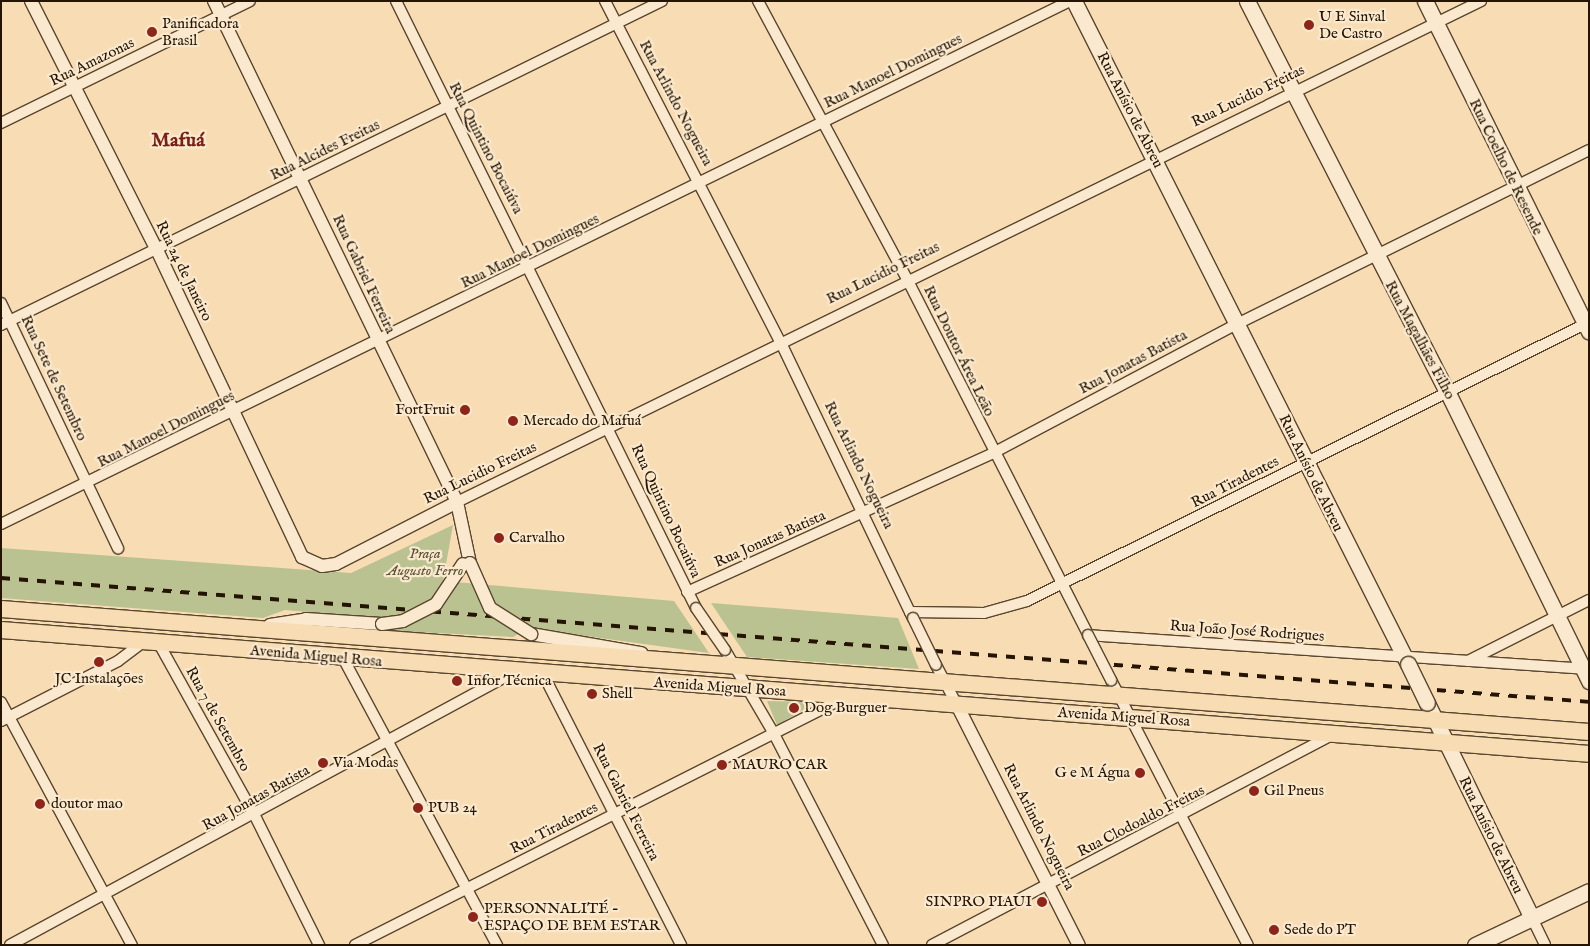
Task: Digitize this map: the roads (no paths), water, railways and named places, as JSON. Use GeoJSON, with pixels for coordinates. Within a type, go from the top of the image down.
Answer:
{"type":"FeatureCollection","features":[{"type":"Feature","properties":{"kind":"main road","name":"Rua Anísio de Abreu"},"geometry":{"type":"LineString","coordinates":[[1074,1],[1239,323],[1305,464],[1406,660],[1531,916]]}},
{"type":"Feature","properties":{"kind":"main road","name":"Rua Magalhães Filho"},"geometry":{"type":"LineString","coordinates":[[1247,1],[1375,256],[1448,393],[1587,675]]}},
{"type":"Feature","properties":{"kind":"main road","name":"Rua Coelho de Resende"},"geometry":{"type":"LineString","coordinates":[[1425,1],[1514,188],[1588,325]]}},
{"type":"Feature","properties":{"kind":"main road","name":"Avenida Miguel Rosa"},"geometry":{"type":"LineString","coordinates":[[1,609],[1589,732]]}},
{"type":"Feature","properties":{"kind":"main road"},"geometry":{"type":"LineString","coordinates":[[82,635],[83,614]]}},
{"type":"Feature","properties":{"kind":"main road","name":"Avenida Miguel Rosa"},"geometry":{"type":"LineString","coordinates":[[1,630],[82,635],[514,672],[1129,717],[1589,754]]}},
{"type":"Feature","properties":{"kind":"main road"},"geometry":{"type":"LineString","coordinates":[[1475,945],[1531,916],[1589,891]]}},
{"type":"Feature","properties":{"kind":"street","name":"Rua 24 de Janeiro"},"geometry":{"type":"LineString","coordinates":[[31,1],[157,250],[302,557]]}},
{"type":"Feature","properties":{"kind":"street","name":"Rua Gabriel Ferreira"},"geometry":{"type":"LineString","coordinates":[[214,1],[302,178],[377,342],[457,502],[467,549],[467,563],[436,604],[403,621],[382,624],[306,620],[254,628]]}},
{"type":"Feature","properties":{"kind":"street","name":"Rua Amazonas"},"geometry":{"type":"LineString","coordinates":[[1,124],[250,1]]}},
{"type":"Feature","properties":{"kind":"street","name":"Rua Quintino Bocaiúva"},"geometry":{"type":"LineString","coordinates":[[396,1],[611,428],[687,592],[725,650],[774,734],[883,945]]}},
{"type":"Feature","properties":{"kind":"street","name":"Rua Arlindo Nogueira"},"geometry":{"type":"LineString","coordinates":[[605,1],[781,342],[865,513],[911,615],[1050,884],[1079,945]]}},
{"type":"Feature","properties":{"kind":"street","name":"Rua Alcides Freitas"},"geometry":{"type":"LineString","coordinates":[[6,323],[662,1]]}},
{"type":"Feature","properties":{"kind":"street","name":"Rua Doutor Área Leão"},"geometry":{"type":"LineString","coordinates":[[758,1],[907,279],[993,453],[1248,945]]}},
{"type":"Feature","properties":{"kind":"street","name":"Rua Manoel Domingues"},"geometry":{"type":"LineString","coordinates":[[1,524],[88,484],[530,269],[1070,1]]}},
{"type":"Feature","properties":{"kind":"street","name":"Rua Lucidio Freitas"},"geometry":{"type":"LineString","coordinates":[[302,557],[322,566],[336,564],[907,279],[1156,160],[1293,91],[1480,1]]}},
{"type":"Feature","properties":{"kind":"street","name":"Rua Jonatas Batista"},"geometry":{"type":"LineString","coordinates":[[687,592],[865,513],[993,453],[1239,323],[1589,150]]}},
{"type":"Feature","properties":{"kind":"street","name":"Rua Sete de Setembro"},"geometry":{"type":"LineString","coordinates":[[1,303],[6,323],[88,484],[118,548]]}},
{"type":"Feature","properties":{"kind":"street","name":"Rua Tiradentes"},"geometry":{"type":"LineString","coordinates":[[911,615],[1007,609],[1063,586],[1305,464],[1588,325]]}},
{"type":"Feature","properties":{"kind":"street"},"geometry":{"type":"LineString","coordinates":[[467,563],[490,608],[531,634],[624,649],[666,662]]}},
{"type":"Feature","properties":{"kind":"street"},"geometry":{"type":"LineString","coordinates":[[1468,661],[1589,600]]}},
{"type":"Feature","properties":{"kind":"street","name":"Rua João José Rodrigues"},"geometry":{"type":"LineString","coordinates":[[1088,635],[1406,660]]}},
{"type":"Feature","properties":{"kind":"street"},"geometry":{"type":"LineString","coordinates":[[5,719],[118,661],[152,641]]}},
{"type":"Feature","properties":{"kind":"street","name":"Rua 7 de Setembro"},"geometry":{"type":"LineString","coordinates":[[152,641],[255,816],[319,945]]}},
{"type":"Feature","properties":{"kind":"street"},"geometry":{"type":"LineString","coordinates":[[343,658],[389,740],[497,945]]}},
{"type":"Feature","properties":{"kind":"street"},"geometry":{"type":"LineString","coordinates":[[1406,660],[1468,661],[1587,675]]}},
{"type":"Feature","properties":{"kind":"street","name":"Rua Jonatas Batista"},"geometry":{"type":"LineString","coordinates":[[10,945],[255,816],[514,672]]}},
{"type":"Feature","properties":{"kind":"street","name":"Rua Gabriel Ferreira"},"geometry":{"type":"LineString","coordinates":[[543,674],[613,815],[681,945]]}},
{"type":"Feature","properties":{"kind":"street","name":"Rua Tiradentes"},"geometry":{"type":"LineString","coordinates":[[355,945],[846,697]]}},
{"type":"Feature","properties":{"kind":"street"},"geometry":{"type":"LineString","coordinates":[[1,702],[5,719],[132,945]]}},
{"type":"Feature","properties":{"kind":"street","name":"Rua Clodoaldo Freitas"},"geometry":{"type":"LineString","coordinates":[[932,945],[1183,817],[1335,734]]}},
{"type":"Feature","properties":{"kind":"street","name":"Rua Anísio de Abreu"},"geometry":{"type":"LineString","coordinates":[[1531,916],[1545,945]]}},
{"type":"Feature","properties":{"kind":"railway"},"geometry":{"type":"LineString","coordinates":[[1,578],[1589,702]]}},
{"type":"Feature","properties":{"kind":"place","name":"U E Sinval De Castro"},"geometry":{"type":"Point","coordinates":[1309,25]}},
{"type":"Feature","properties":{"kind":"place","name":"Panificadora Brasil"},"geometry":{"type":"Point","coordinates":[152,32]}},
{"type":"Feature","properties":{"kind":"place","name":"FortFruit"},"geometry":{"type":"Point","coordinates":[465,410]}},
{"type":"Feature","properties":{"kind":"place","name":"Mercado do Mafuá"},"geometry":{"type":"Point","coordinates":[513,421]}},
{"type":"Feature","properties":{"kind":"place","name":"Carvalho"},"geometry":{"type":"Point","coordinates":[499,538]}},
{"type":"Feature","properties":{"kind":"place","name":"JC Instalações"},"geometry":{"type":"Point","coordinates":[99,662]}},
{"type":"Feature","properties":{"kind":"place","name":"Infor Técnica"},"geometry":{"type":"Point","coordinates":[457,681]}},
{"type":"Feature","properties":{"kind":"place","name":"Shell"},"geometry":{"type":"Point","coordinates":[592,694]}},
{"type":"Feature","properties":{"kind":"place","name":"Dog Burguer"},"geometry":{"type":"Point","coordinates":[794,708]}},
{"type":"Feature","properties":{"kind":"place","name":"Via Modas"},"geometry":{"type":"Point","coordinates":[323,763]}},
{"type":"Feature","properties":{"kind":"place","name":"MAURO CAR"},"geometry":{"type":"Point","coordinates":[722,765]}},
{"type":"Feature","properties":{"kind":"place","name":"G e M Água"},"geometry":{"type":"Point","coordinates":[1140,773]}},
{"type":"Feature","properties":{"kind":"place","name":"Gil Pneus"},"geometry":{"type":"Point","coordinates":[1254,791]}},
{"type":"Feature","properties":{"kind":"place","name":"doutor mao"},"geometry":{"type":"Point","coordinates":[40,804]}},
{"type":"Feature","properties":{"kind":"place","name":"PUB 24"},"geometry":{"type":"Point","coordinates":[418,808]}},
{"type":"Feature","properties":{"kind":"place","name":"SINPRO PIAUI"},"geometry":{"type":"Point","coordinates":[1042,902]}},
{"type":"Feature","properties":{"kind":"place","name":"PERSONNALITÉ - ESPAÇO DE BEM ESTAR"},"geometry":{"type":"Point","coordinates":[473,917]}},
{"type":"Feature","properties":{"kind":"place","name":"Sede do PT"},"geometry":{"type":"Point","coordinates":[1274,930]}},
{"type":"Feature","properties":{"kind":"district","name":"Mafuá"},"geometry":{"type":"Point","coordinates":[178,140]}},
{"type":"Feature","properties":{"kind":"park label","name":"Praça Augusto Ferro"},"geometry":{"type":"Point","coordinates":[425,562]}}]}
